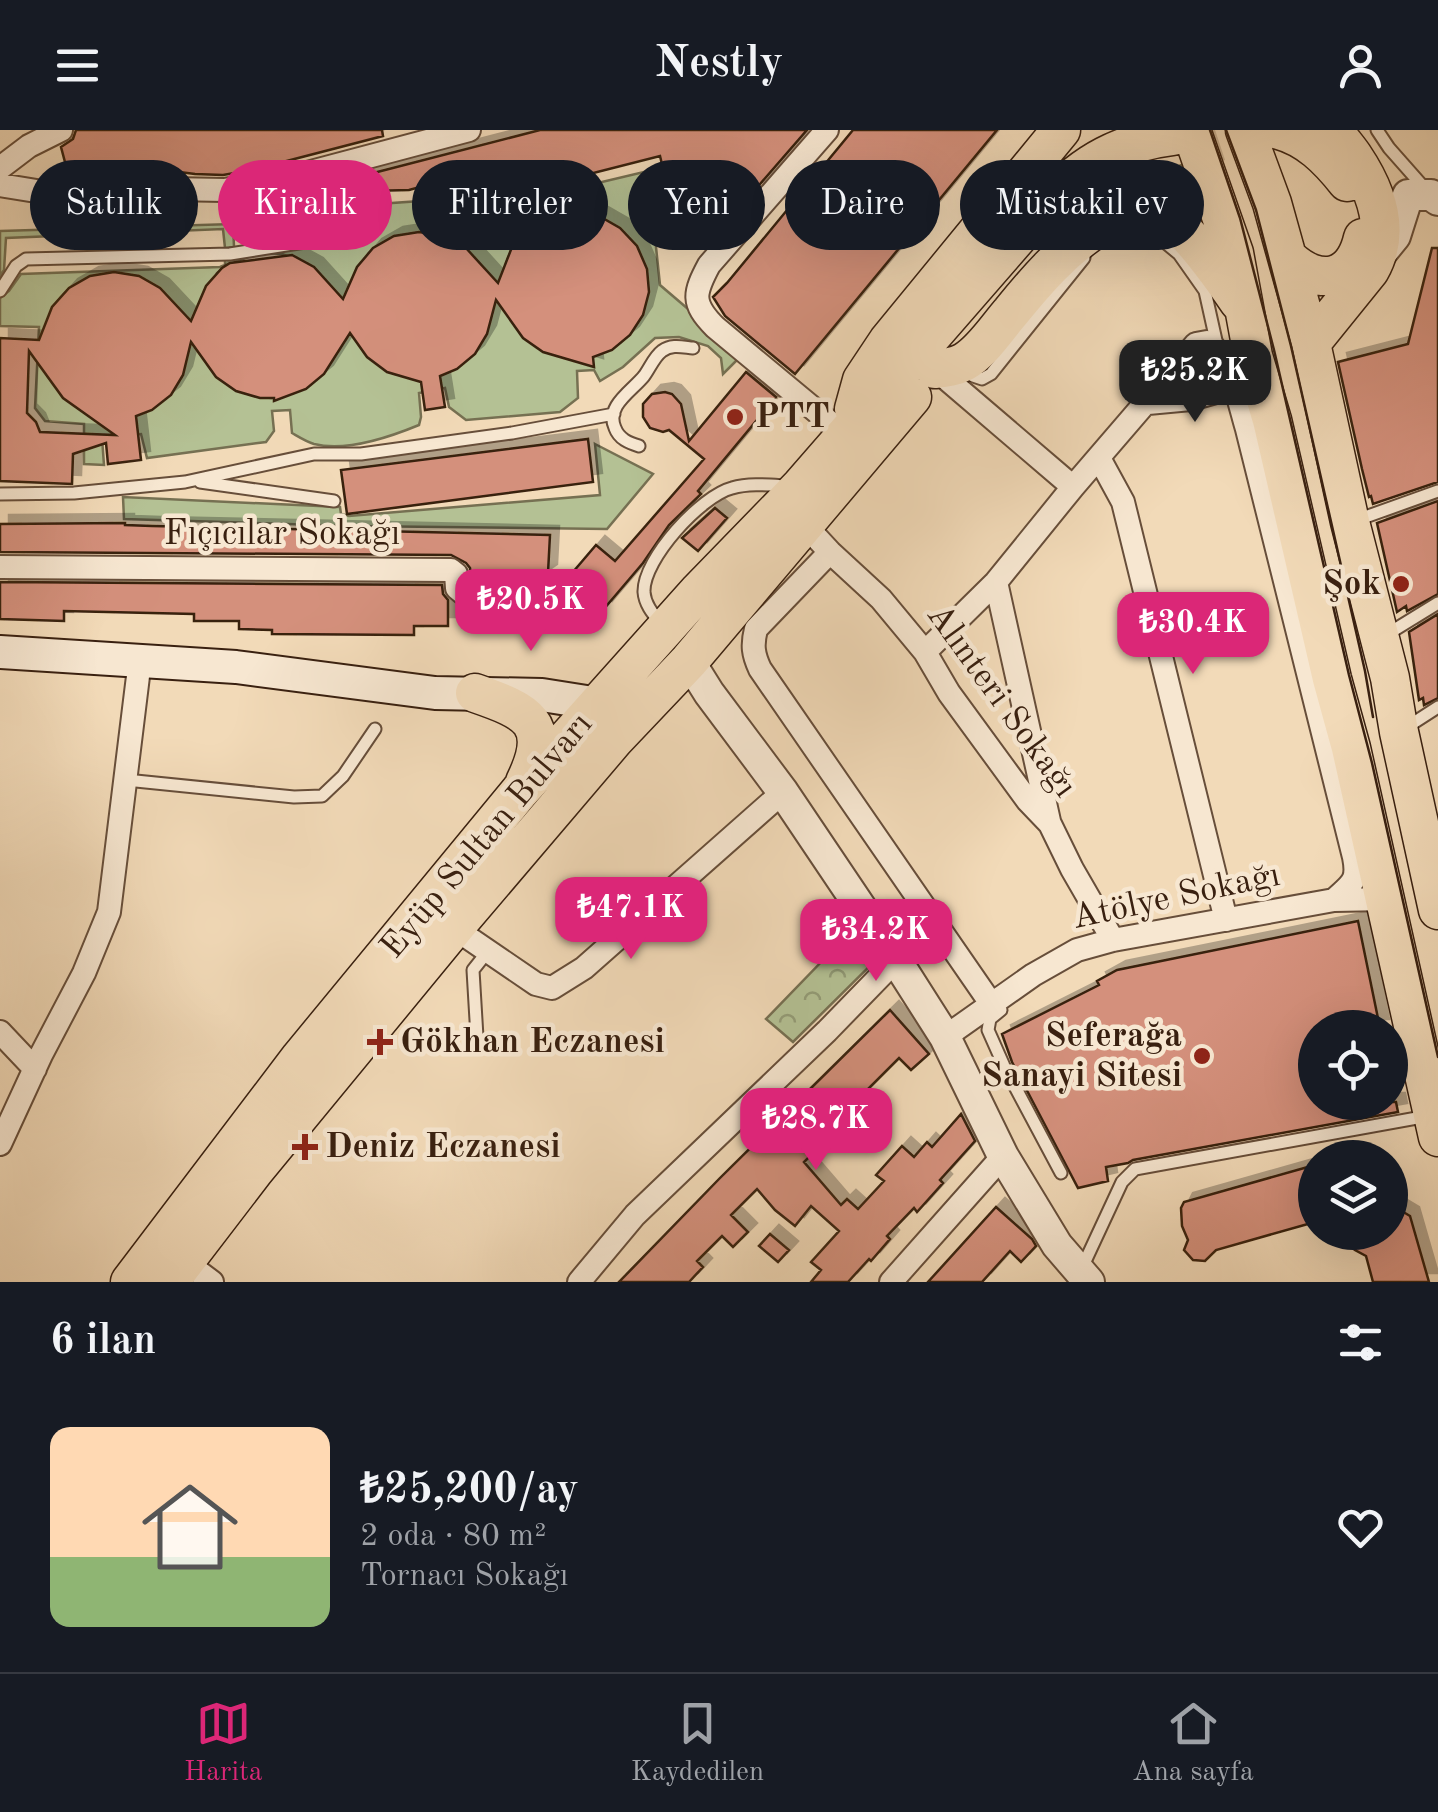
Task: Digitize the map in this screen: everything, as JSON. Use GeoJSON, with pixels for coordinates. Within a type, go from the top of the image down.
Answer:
{"type":"FeatureCollection","features":[{"type":"Feature","properties":{"kind":"main road"},"geometry":{"type":"LineString","coordinates":[[845,435],[862,380],[888,341],[1062,130]]}},
{"type":"Feature","properties":{"kind":"main road"},"geometry":{"type":"LineString","coordinates":[[1245,130],[1272,203],[1311,343],[1436,887]]}},
{"type":"Feature","properties":{"kind":"main road"},"geometry":{"type":"LineString","coordinates":[[1278,130],[1303,139],[1346,180],[1356,198],[1363,232],[1363,243],[1356,256],[1346,270],[1335,275],[1312,275],[1289,259]]}},
{"type":"Feature","properties":{"kind":"main road"},"geometry":{"type":"LineString","coordinates":[[1311,343],[1375,260],[1381,221],[1368,178],[1334,130]]}},
{"type":"Feature","properties":{"kind":"main road"},"geometry":{"type":"LineString","coordinates":[[1182,140],[1228,232],[1254,356],[1386,899],[1435,1126]]}},
{"type":"Feature","properties":{"kind":"main road","name":"Eyüp Sultan Bulvarı"},"geometry":{"type":"LineString","coordinates":[[188,1275],[254,1172],[454,928],[613,699],[699,590],[801,486],[1068,180],[1086,165],[1128,144],[1182,140]]}},
{"type":"Feature","properties":{"kind":"main road","name":"Eyüp Sultan Bulvarı"},"geometry":{"type":"LineString","coordinates":[[130,1282],[300,1058],[520,792],[613,699],[690,662],[817,539],[935,369],[1039,246],[1090,194],[1182,140]]}},
{"type":"Feature","properties":{"kind":"main road"},"geometry":{"type":"LineString","coordinates":[[935,369],[951,368],[967,360],[1075,242],[1132,206],[1156,208],[1171,220],[1217,270],[1246,312]]}},
{"type":"Feature","properties":{"kind":"main road"},"geometry":{"type":"LineString","coordinates":[[690,662],[684,643],[686,627],[699,590]]}},
{"type":"Feature","properties":{"kind":"main road"},"geometry":{"type":"LineString","coordinates":[[0,652],[236,667],[424,692],[613,699]]}},
{"type":"Feature","properties":{"kind":"main road"},"geometry":{"type":"LineString","coordinates":[[236,667],[306,666],[400,680],[613,699]]}},
{"type":"Feature","properties":{"kind":"main road"},"geometry":{"type":"LineString","coordinates":[[475,693],[518,710],[534,725],[538,740],[535,757],[520,792]]}},
{"type":"Feature","properties":{"kind":"street"},"geometry":{"type":"LineString","coordinates":[[0,168],[29,146],[61,130]]}},
{"type":"Feature","properties":{"kind":"street"},"geometry":{"type":"LineString","coordinates":[[0,185],[67,196],[171,189],[224,190],[468,130]]}},
{"type":"Feature","properties":{"kind":"street"},"geometry":{"type":"LineString","coordinates":[[827,130],[709,265],[699,284],[696,302],[715,326],[845,435]]}},
{"type":"Feature","properties":{"kind":"street"},"geometry":{"type":"LineString","coordinates":[[1375,260],[1395,236],[1408,195],[1436,195]]}},
{"type":"Feature","properties":{"kind":"street"},"geometry":{"type":"LineString","coordinates":[[926,652],[996,582],[1196,344],[1207,342],[1218,349],[1247,429],[1358,874],[1334,900]]}},
{"type":"Feature","properties":{"kind":"street"},"geometry":{"type":"LineString","coordinates":[[935,369],[1073,487]]}},
{"type":"Feature","properties":{"kind":"street"},"geometry":{"type":"LineString","coordinates":[[1148,402],[1190,400],[1234,387]]}},
{"type":"Feature","properties":{"kind":"street"},"geometry":{"type":"LineString","coordinates":[[1099,458],[1123,502],[1226,920]]}},
{"type":"Feature","properties":{"kind":"street"},"geometry":{"type":"LineString","coordinates":[[817,539],[756,629],[754,655],[992,1004]]}},
{"type":"Feature","properties":{"kind":"street","name":"Alınteri Sokağı"},"geometry":{"type":"LineString","coordinates":[[817,539],[881,599],[926,652],[949,694],[1028,801],[1050,824],[1113,940]]}},
{"type":"Feature","properties":{"kind":"street","name":"Fıçıcılar Sokağı"},"geometry":{"type":"LineString","coordinates":[[0,567],[450,570],[456,574],[457,588],[463,592],[522,595],[533,616]]}},
{"type":"Feature","properties":{"kind":"street"},"geometry":{"type":"LineString","coordinates":[[996,582],[1050,824]]}},
{"type":"Feature","properties":{"kind":"street"},"geometry":{"type":"LineString","coordinates":[[0,1144],[84,973],[109,912],[140,660]]}},
{"type":"Feature","properties":{"kind":"street"},"geometry":{"type":"LineString","coordinates":[[690,662],[896,960],[945,1037],[1003,1156],[1057,1245],[1084,1277]]}},
{"type":"Feature","properties":{"kind":"street"},"geometry":{"type":"LineString","coordinates":[[454,928],[536,984],[552,988],[569,980],[783,792]]}},
{"type":"Feature","properties":{"kind":"street","name":"Atölye Sokağı"},"geometry":{"type":"LineString","coordinates":[[945,1037],[1032,974],[1076,950],[1334,900],[1386,899]]}},
{"type":"Feature","properties":{"kind":"street"},"geometry":{"type":"LineString","coordinates":[[579,1282],[635,1215],[827,1032],[896,960]]}},
{"type":"Feature","properties":{"kind":"street"},"geometry":{"type":"LineString","coordinates":[[0,1032],[35,1069]]}},
{"type":"Feature","properties":{"kind":"street"},"geometry":{"type":"LineString","coordinates":[[891,1282],[1003,1156]]}},
{"type":"Feature","properties":{"kind":"lane"},"geometry":{"type":"LineString","coordinates":[[1376,130],[1436,195]]}},
{"type":"Feature","properties":{"kind":"lane"},"geometry":{"type":"LineString","coordinates":[[0,291],[16,266],[26,259],[230,254],[255,250]]}},
{"type":"Feature","properties":{"kind":"lane"},"geometry":{"type":"LineString","coordinates":[[1174,250],[1205,291],[1218,349]]}},
{"type":"Feature","properties":{"kind":"lane"},"geometry":{"type":"LineString","coordinates":[[973,376],[982,379],[991,374],[1088,253]]}},
{"type":"Feature","properties":{"kind":"lane"},"geometry":{"type":"LineString","coordinates":[[639,446],[617,434],[612,420],[615,408],[661,352],[674,346],[693,348]]}},
{"type":"Feature","properties":{"kind":"lane"},"geometry":{"type":"LineString","coordinates":[[0,494],[74,493],[188,481],[314,454],[362,454],[614,414]]}},
{"type":"Feature","properties":{"kind":"lane"},"geometry":{"type":"LineString","coordinates":[[188,481],[334,501]]}},
{"type":"Feature","properties":{"kind":"lane"},"geometry":{"type":"LineString","coordinates":[[666,630],[649,608],[644,592],[648,573],[671,538],[705,501],[731,488],[750,485],[801,486]]}},
{"type":"Feature","properties":{"kind":"lane"},"geometry":{"type":"LineString","coordinates":[[1350,522],[1438,491]]}},
{"type":"Feature","properties":{"kind":"lane"},"geometry":{"type":"LineString","coordinates":[[1380,639],[1438,603]]}},
{"type":"Feature","properties":{"kind":"lane"},"geometry":{"type":"LineString","coordinates":[[1399,732],[1438,707]]}},
{"type":"Feature","properties":{"kind":"lane"},"geometry":{"type":"LineString","coordinates":[[126,780],[294,797],[322,796],[343,776],[374,729]]}},
{"type":"Feature","properties":{"kind":"lane"},"geometry":{"type":"LineString","coordinates":[[477,1037],[473,970],[488,952]]}},
{"type":"Feature","properties":{"kind":"lane"},"geometry":{"type":"LineString","coordinates":[[1032,974],[1022,996],[990,1020],[988,1030],[1061,1173]]}},
{"type":"Feature","properties":{"kind":"lane"},"geometry":{"type":"LineString","coordinates":[[1084,1277],[1122,1182],[1135,1169],[1435,1126]]}},
{"type":"Feature","properties":{"kind":"green space"},"geometry":{"type":"Polygon","coordinates":[[[628,176],[628,250],[656,250],[660,285],[742,355],[723,374],[721,358],[708,346],[679,337],[655,338],[623,367],[600,381],[594,370],[577,371],[578,398],[560,412],[466,420],[449,407],[445,388],[419,393],[419,425],[367,442],[314,444],[292,433],[290,410],[272,411],[274,431],[266,442],[147,458],[141,434],[102,438],[104,465],[84,464],[84,424],[45,421],[35,408],[39,327],[0,326],[0,298],[21,274],[220,267],[225,260],[259,251],[373,250],[369,253],[470,357],[484,335],[492,311],[456,250],[512,250],[504,272],[503,293],[523,334],[544,351],[591,250],[608,250],[608,181],[628,176]],[[265,253],[240,260],[217,273],[201,354],[230,386],[271,398],[299,260],[265,253]],[[112,273],[85,280],[65,293],[51,313],[42,340],[182,316],[169,298],[144,280],[112,273]]]}},
{"type":"Feature","properties":{"kind":"green space"},"geometry":{"type":"Polygon","coordinates":[[[412,202],[412,234],[392,239],[392,203],[412,202]]]}},
{"type":"Feature","properties":{"kind":"green space"},"geometry":{"type":"Polygon","coordinates":[[[218,224],[218,229],[198,230],[198,225],[218,224]]]}},
{"type":"Feature","properties":{"kind":"green space"},"geometry":{"type":"Polygon","coordinates":[[[30,230],[30,237],[6,238],[4,270],[0,276],[0,231],[30,230]]]}},
{"type":"Feature","properties":{"kind":"green space"},"geometry":{"type":"Polygon","coordinates":[[[1205,356],[1213,380],[1180,389],[1177,379],[1205,356]]]}},
{"type":"Feature","properties":{"kind":"green space"},"geometry":{"type":"Polygon","coordinates":[[[595,444],[653,474],[607,529],[124,519],[123,497],[340,507],[341,514],[349,516],[600,495],[595,444]]]}},
{"type":"Feature","properties":{"kind":"green space"},"geometry":{"type":"Polygon","coordinates":[[[856,926],[881,955],[793,1042],[766,1019],[856,926]]]}},
{"type":"Feature","properties":{"kind":"building"},"geometry":{"type":"Polygon","coordinates":[[[76,130],[382,130],[383,136],[291,160],[218,160],[218,175],[198,174],[198,160],[64,160],[61,147],[73,139],[76,130]]]}},
{"type":"Feature","properties":{"kind":"building"},"geometry":{"type":"Polygon","coordinates":[[[540,130],[807,130],[765,178],[765,160],[661,160],[660,156],[628,160],[628,164],[608,169],[608,160],[424,160],[540,130]]]}},
{"type":"Feature","properties":{"kind":"building"},"geometry":{"type":"Polygon","coordinates":[[[853,130],[997,130],[972,160],[960,160],[960,175],[940,199],[940,160],[828,160],[853,130]]]}},
{"type":"Feature","properties":{"kind":"building"},"geometry":{"type":"Polygon","coordinates":[[[412,163],[412,189],[392,190],[392,168],[412,163]]]}},
{"type":"Feature","properties":{"kind":"building"},"geometry":{"type":"Polygon","coordinates":[[[785,213],[785,250],[898,250],[795,374],[725,316],[713,297],[754,250],[765,250],[765,237],[785,213]]]}},
{"type":"Feature","properties":{"kind":"building"},"geometry":{"type":"Polygon","coordinates":[[[608,221],[628,236],[628,250],[639,250],[647,269],[649,292],[643,315],[630,335],[612,350],[593,357],[594,367],[543,352],[523,338],[496,300],[487,334],[475,354],[457,369],[440,376],[445,407],[425,410],[421,382],[387,372],[367,357],[350,333],[324,374],[306,389],[274,401],[236,391],[216,377],[191,342],[183,375],[171,395],[152,410],[136,416],[141,460],[108,464],[106,443],[73,454],[72,484],[0,481],[0,338],[39,340],[52,307],[69,288],[90,276],[114,272],[139,276],[160,288],[191,321],[206,286],[230,263],[292,255],[314,267],[343,299],[357,267],[371,250],[392,250],[392,237],[412,233],[412,250],[468,250],[498,283],[511,250],[608,250],[608,221]],[[29,351],[27,413],[40,432],[115,435],[63,398],[29,351]]]}},
{"type":"Feature","properties":{"kind":"building"},"geometry":{"type":"Polygon","coordinates":[[[1432,248],[1438,248],[1438,482],[1373,504],[1338,362],[1408,344],[1432,248]]]}},
{"type":"Feature","properties":{"kind":"building"},"geometry":{"type":"Polygon","coordinates":[[[746,372],[776,397],[603,610],[567,579],[596,545],[615,561],[704,459],[669,430],[650,428],[643,417],[643,404],[652,394],[672,394],[681,404],[689,441],[746,372]]]}},
{"type":"Feature","properties":{"kind":"building"},"geometry":{"type":"Polygon","coordinates":[[[588,439],[593,482],[347,514],[341,470],[588,439]]]}},
{"type":"Feature","properties":{"kind":"building"},"geometry":{"type":"Polygon","coordinates":[[[1438,501],[1438,594],[1407,611],[1406,606],[1397,612],[1377,523],[1438,501]]]}},
{"type":"Feature","properties":{"kind":"building"},"geometry":{"type":"Polygon","coordinates":[[[715,508],[727,518],[698,551],[682,538],[715,508]]]}},
{"type":"Feature","properties":{"kind":"building"},"geometry":{"type":"Polygon","coordinates":[[[125,523],[550,535],[548,573],[532,584],[522,580],[471,578],[466,563],[451,555],[0,552],[0,524],[125,523]]]}},
{"type":"Feature","properties":{"kind":"building"},"geometry":{"type":"Polygon","coordinates":[[[0,582],[442,585],[448,600],[448,626],[414,626],[414,635],[272,634],[272,630],[239,629],[239,621],[194,621],[194,614],[64,611],[64,621],[0,619],[0,582]]]}},
{"type":"Feature","properties":{"kind":"building"},"geometry":{"type":"Polygon","coordinates":[[[1438,614],[1438,698],[1424,705],[1423,698],[1419,700],[1409,632],[1438,614]]]}},
{"type":"Feature","properties":{"kind":"building","name":"Seferağa Sanayi Sitesi"},"geometry":{"type":"Polygon","coordinates":[[[1358,921],[1376,1010],[1298,1010],[1298,1120],[1354,1120],[1133,1160],[1106,1167],[1108,1181],[1078,1188],[1012,1062],[1002,1034],[1099,985],[1097,981],[1117,970],[1358,921]]]}},
{"type":"Feature","properties":{"kind":"building"},"geometry":{"type":"Polygon","coordinates":[[[890,1010],[929,1054],[911,1070],[899,1058],[856,1101],[866,1111],[852,1126],[846,1120],[804,1162],[841,1205],[847,1199],[858,1209],[884,1181],[876,1175],[902,1146],[914,1157],[927,1142],[932,1147],[961,1114],[975,1141],[917,1212],[914,1208],[887,1236],[890,1239],[871,1261],[848,1282],[811,1282],[821,1270],[811,1262],[839,1231],[811,1206],[795,1226],[757,1189],[731,1215],[748,1232],[733,1247],[722,1236],[697,1261],[703,1267],[689,1282],[619,1282],[720,1178],[890,1010]]]}},
{"type":"Feature","properties":{"kind":"building"},"geometry":{"type":"Polygon","coordinates":[[[1298,1170],[1298,1227],[1216,1250],[1205,1261],[1193,1260],[1184,1250],[1188,1240],[1182,1226],[1184,1202],[1298,1170]]]}},
{"type":"Feature","properties":{"kind":"building"},"geometry":{"type":"Polygon","coordinates":[[[996,1207],[1036,1246],[1021,1262],[1010,1251],[982,1282],[928,1282],[996,1207]]]}},
{"type":"Feature","properties":{"kind":"building"},"geometry":{"type":"Polygon","coordinates":[[[1408,1215],[1429,1282],[1373,1282],[1366,1256],[1355,1250],[1408,1250],[1408,1215]]]}},
{"type":"Feature","properties":{"kind":"building"},"geometry":{"type":"Polygon","coordinates":[[[770,1234],[789,1250],[778,1262],[759,1246],[770,1234]]]}},
{"type":"Feature","properties":{"kind":"tunnel"},"geometry":{"type":"LineString","coordinates":[[1183,154],[1255,130]]}},
{"type":"Feature","properties":{"kind":"tram line"},"geometry":{"type":"LineString","coordinates":[[1210,130],[1240,218],[1274,350],[1438,1057]]}},
{"type":"Feature","properties":{"kind":"tram line"},"geometry":{"type":"LineString","coordinates":[[1226,130],[1256,210],[1291,346],[1373,717]]}},
{"type":"Feature","properties":{"kind":"place","name":"PTT"},"geometry":{"type":"Point","coordinates":[735,417]}},
{"type":"Feature","properties":{"kind":"place","name":"Şok"},"geometry":{"type":"Point","coordinates":[1401,584]}},
{"type":"Feature","properties":{"kind":"place","name":"Gökhan Eczanesi"},"geometry":{"type":"Point","coordinates":[380,1042]}},
{"type":"Feature","properties":{"kind":"place","name":"Seferağa Sanayi Sitesi"},"geometry":{"type":"Point","coordinates":[1202,1056]}},
{"type":"Feature","properties":{"kind":"place","name":"Deniz Eczanesi"},"geometry":{"type":"Point","coordinates":[305,1147]}}]}
